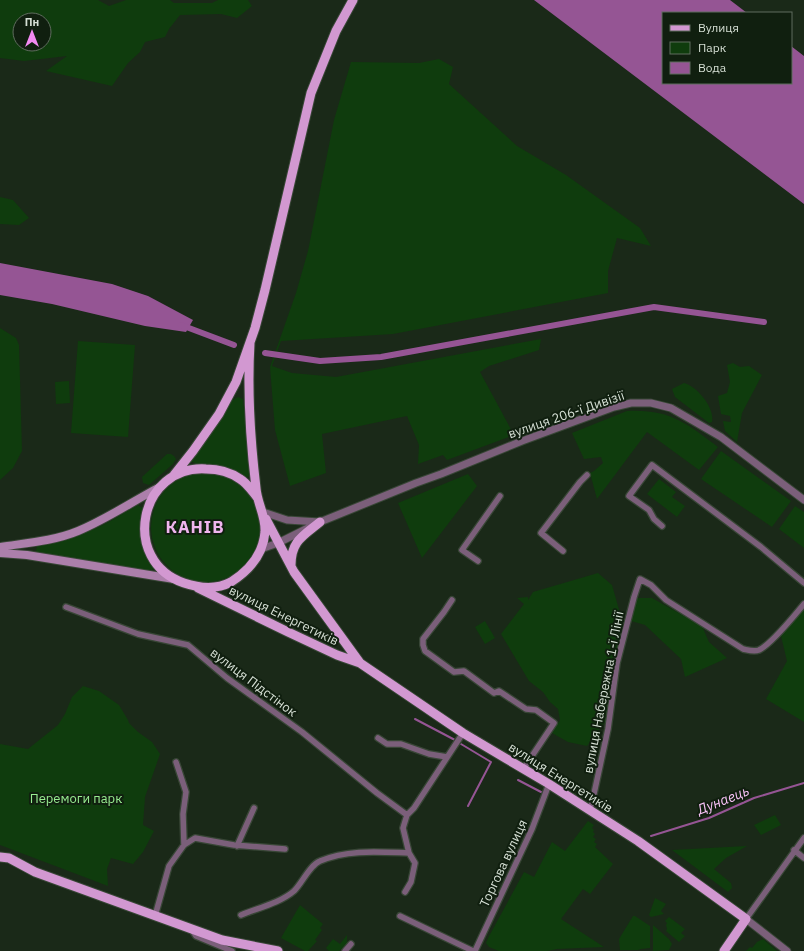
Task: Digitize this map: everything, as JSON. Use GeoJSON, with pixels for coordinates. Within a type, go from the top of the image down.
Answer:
{"type":"FeatureCollection","features":[{"type":"Feature","properties":{"kind":"main road"},"geometry":{"type":"LineString","coordinates":[[0,547],[52,539],[78,531],[111,515],[160,487],[173,476],[219,414],[236,382],[250,343],[265,290],[311,93],[336,31],[353,0]]}},
{"type":"Feature","properties":{"kind":"main road"},"geometry":{"type":"LineString","coordinates":[[0,553],[27,555],[174,579],[198,588],[213,587],[229,583],[250,567],[261,549],[265,531],[263,512],[257,497],[248,408],[250,343]]}},
{"type":"Feature","properties":{"kind":"main road"},"geometry":{"type":"LineString","coordinates":[[173,476],[195,468],[219,469],[241,479],[257,497]]}},
{"type":"Feature","properties":{"kind":"main road"},"geometry":{"type":"LineString","coordinates":[[160,487],[150,502],[145,516],[144,530],[147,545],[153,559],[162,570],[174,579]]}},
{"type":"Feature","properties":{"kind":"main road","name":"вулиця Енергетиків"},"geometry":{"type":"LineString","coordinates":[[263,512],[291,566],[310,595],[360,663]]}},
{"type":"Feature","properties":{"kind":"main road"},"geometry":{"type":"LineString","coordinates":[[291,566],[291,553],[298,540],[320,522]]}},
{"type":"Feature","properties":{"kind":"main road","name":"вулиця Енергетиків"},"geometry":{"type":"LineString","coordinates":[[198,588],[337,655],[360,663],[463,733],[524,768],[638,841],[746,918]]}},
{"type":"Feature","properties":{"kind":"main road"},"geometry":{"type":"LineString","coordinates":[[2,859],[9,858],[35,872],[222,940],[278,951]]}},
{"type":"Feature","properties":{"kind":"main road"},"geometry":{"type":"LineString","coordinates":[[724,951],[746,918]]}},
{"type":"Feature","properties":{"kind":"street","name":"вулиця 206-ї Дивізії"},"geometry":{"type":"LineString","coordinates":[[261,549],[278,543],[320,522],[506,447],[614,407],[631,403],[651,403],[671,408],[721,437],[804,500]]}},
{"type":"Feature","properties":{"kind":"street"},"geometry":{"type":"LineString","coordinates":[[662,526],[654,519],[649,510],[629,496],[652,465],[761,547],[804,583]]}},
{"type":"Feature","properties":{"kind":"street"},"geometry":{"type":"LineString","coordinates":[[563,551],[541,533],[587,475]]}},
{"type":"Feature","properties":{"kind":"street"},"geometry":{"type":"LineString","coordinates":[[478,561],[462,550],[500,496]]}},
{"type":"Feature","properties":{"kind":"street","name":"вулиця 206-ї Дивізії"},"geometry":{"type":"LineString","coordinates":[[263,512],[287,520],[320,522]]}},
{"type":"Feature","properties":{"kind":"street","name":"вулиця Набережна 1-ї Лінії"},"geometry":{"type":"LineString","coordinates":[[589,810],[592,803],[608,729],[617,663],[634,596],[640,579],[651,585],[666,600],[743,649],[758,650],[768,643],[804,604]]}},
{"type":"Feature","properties":{"kind":"street"},"geometry":{"type":"LineString","coordinates":[[452,600],[423,639],[422,645],[426,651],[454,672],[464,671],[494,693],[499,691],[526,709],[536,710],[554,723],[524,768]]}},
{"type":"Feature","properties":{"kind":"street","name":"вулиця Підстінок"},"geometry":{"type":"LineString","coordinates":[[66,606],[138,634],[188,645],[227,678],[302,732],[406,815]]}},
{"type":"Feature","properties":{"kind":"street"},"geometry":{"type":"LineString","coordinates":[[405,892],[411,882],[415,863],[409,853],[403,828],[406,815],[414,808],[463,733]]}},
{"type":"Feature","properties":{"kind":"street"},"geometry":{"type":"LineString","coordinates":[[378,738],[387,744],[401,744],[429,754],[447,757]]}},
{"type":"Feature","properties":{"kind":"street"},"geometry":{"type":"LineString","coordinates":[[176,762],[186,792],[183,814],[184,844]]}},
{"type":"Feature","properties":{"kind":"street","name":"Торгова вулиця"},"geometry":{"type":"LineString","coordinates":[[474,951],[532,830],[549,784]]}},
{"type":"Feature","properties":{"kind":"street"},"geometry":{"type":"LineString","coordinates":[[237,846],[254,808]]}},
{"type":"Feature","properties":{"kind":"street"},"geometry":{"type":"LineString","coordinates":[[155,916],[169,866],[184,844],[195,838],[237,846],[285,849]]}},
{"type":"Feature","properties":{"kind":"street"},"geometry":{"type":"LineString","coordinates":[[787,951],[746,918],[804,838]]}},
{"type":"Feature","properties":{"kind":"street"},"geometry":{"type":"LineString","coordinates":[[794,850],[804,858]]}},
{"type":"Feature","properties":{"kind":"street"},"geometry":{"type":"LineString","coordinates":[[241,915],[280,900],[294,890],[319,861],[343,855],[368,852],[409,853]]}},
{"type":"Feature","properties":{"kind":"street"},"geometry":{"type":"LineString","coordinates":[[400,916],[474,951]]}},
{"type":"Feature","properties":{"kind":"street"},"geometry":{"type":"LineString","coordinates":[[190,928],[196,936],[232,951]]}},
{"type":"Feature","properties":{"kind":"street"},"geometry":{"type":"LineString","coordinates":[[345,951],[351,944]]}},
{"type":"Feature","properties":{"kind":"green space"},"geometry":{"type":"Polygon","coordinates":[[[0,0],[98,0],[109,6],[126,0],[170,0],[174,3],[212,3],[218,0],[248,0],[252,6],[237,18],[221,14],[180,15],[169,29],[165,37],[145,42],[140,52],[128,63],[112,86],[46,71],[67,56],[24,61],[0,58],[0,0]]]}},
{"type":"Feature","properties":{"kind":"green space"},"geometry":{"type":"Polygon","coordinates":[[[439,59],[453,67],[449,84],[517,146],[566,175],[640,228],[651,246],[617,238],[608,271],[608,293],[393,334],[281,341],[272,366],[292,373],[336,377],[541,339],[539,350],[489,366],[480,372],[514,435],[447,460],[443,455],[418,464],[419,445],[407,416],[322,434],[326,473],[290,486],[275,430],[270,367],[296,293],[308,251],[334,120],[351,62],[419,63],[439,59]]]}},
{"type":"Feature","properties":{"kind":"green space"},"geometry":{"type":"Polygon","coordinates":[[[0,197],[13,200],[29,218],[19,225],[0,224],[0,197]]]}},
{"type":"Feature","properties":{"kind":"green space"},"geometry":{"type":"Polygon","coordinates":[[[0,328],[16,338],[19,345],[22,451],[13,468],[0,480],[0,328]]]}},
{"type":"Feature","properties":{"kind":"green space"},"geometry":{"type":"Polygon","coordinates":[[[78,341],[135,345],[128,437],[71,433],[78,341]]]}},
{"type":"Feature","properties":{"kind":"green space"},"geometry":{"type":"Polygon","coordinates":[[[733,363],[740,367],[749,366],[762,375],[742,413],[737,442],[725,431],[723,421],[731,422],[730,416],[721,414],[718,396],[727,393],[730,382],[727,365],[733,363]]]}},
{"type":"Feature","properties":{"kind":"green space"},"geometry":{"type":"Polygon","coordinates":[[[69,381],[70,403],[56,404],[55,382],[69,381]]]}},
{"type":"Feature","properties":{"kind":"green space"},"geometry":{"type":"Polygon","coordinates":[[[684,383],[694,388],[704,398],[711,410],[712,422],[709,423],[675,397],[672,389],[684,383]]]}},
{"type":"Feature","properties":{"kind":"green space"},"geometry":{"type":"Polygon","coordinates":[[[238,397],[243,399],[250,476],[244,478],[228,467],[197,464],[192,462],[192,458],[230,401],[238,397]]]}},
{"type":"Feature","properties":{"kind":"green space"},"geometry":{"type":"Polygon","coordinates":[[[627,411],[655,412],[677,419],[718,447],[699,470],[647,432],[597,499],[590,473],[603,463],[601,457],[584,459],[572,433],[627,411]]]}},
{"type":"Feature","properties":{"kind":"green space"},"geometry":{"type":"Polygon","coordinates":[[[721,451],[791,501],[772,527],[701,479],[721,451]]]}},
{"type":"Feature","properties":{"kind":"green space"},"geometry":{"type":"Polygon","coordinates":[[[167,454],[171,454],[176,459],[173,464],[149,485],[143,483],[142,477],[167,454]]]}},
{"type":"Feature","properties":{"kind":"green space"},"geometry":{"type":"Polygon","coordinates":[[[206,472],[227,476],[237,481],[245,488],[252,496],[257,506],[261,527],[257,548],[252,558],[245,566],[237,573],[227,578],[206,582],[185,578],[175,573],[167,566],[160,558],[155,548],[151,527],[155,506],[160,496],[167,488],[175,481],[185,476],[206,472]]]}},
{"type":"Feature","properties":{"kind":"green space"},"geometry":{"type":"Polygon","coordinates":[[[468,474],[477,486],[422,558],[398,503],[468,474]]]}},
{"type":"Feature","properties":{"kind":"green space"},"geometry":{"type":"Polygon","coordinates":[[[659,479],[676,492],[672,497],[685,506],[677,517],[647,494],[659,479]]]}},
{"type":"Feature","properties":{"kind":"green space"},"geometry":{"type":"Polygon","coordinates":[[[138,505],[144,509],[141,526],[143,545],[154,566],[152,571],[147,574],[88,560],[38,554],[36,551],[37,546],[95,529],[138,505]]]}},
{"type":"Feature","properties":{"kind":"green space"},"geometry":{"type":"Polygon","coordinates":[[[795,506],[804,512],[804,548],[779,529],[795,506]]]}},
{"type":"Feature","properties":{"kind":"green space"},"geometry":{"type":"Polygon","coordinates":[[[598,573],[612,585],[622,620],[605,722],[587,746],[568,742],[552,733],[560,720],[558,709],[550,702],[543,692],[529,681],[501,634],[524,604],[517,598],[528,597],[528,600],[533,592],[598,573]]]}},
{"type":"Feature","properties":{"kind":"green space"},"geometry":{"type":"Polygon","coordinates":[[[636,598],[652,598],[702,626],[709,642],[727,658],[685,677],[681,659],[645,625],[631,621],[636,598]]]}},
{"type":"Feature","properties":{"kind":"green space"},"geometry":{"type":"Polygon","coordinates":[[[804,608],[804,722],[766,699],[787,661],[781,636],[804,608]]]}},
{"type":"Feature","properties":{"kind":"green space"},"geometry":{"type":"Polygon","coordinates":[[[485,621],[495,638],[485,644],[475,627],[485,621]]]}},
{"type":"Feature","properties":{"kind":"green space","name":"Перемоги парк"},"geometry":{"type":"Polygon","coordinates":[[[83,686],[99,691],[119,705],[129,723],[138,732],[152,742],[160,754],[145,797],[143,825],[154,831],[143,852],[133,864],[111,858],[107,869],[108,886],[0,845],[0,744],[28,749],[58,725],[65,714],[72,697],[83,686]]]}},
{"type":"Feature","properties":{"kind":"green space"},"geometry":{"type":"Polygon","coordinates":[[[775,815],[781,825],[761,835],[754,825],[775,815]]]}},
{"type":"Feature","properties":{"kind":"green space"},"geometry":{"type":"Polygon","coordinates":[[[588,821],[594,825],[592,828],[595,834],[593,837],[596,839],[594,842],[597,844],[595,847],[613,864],[590,894],[583,889],[561,919],[604,947],[557,949],[547,951],[499,951],[489,947],[486,943],[488,938],[524,872],[534,877],[552,842],[565,851],[588,821]]]}},
{"type":"Feature","properties":{"kind":"green space"},"geometry":{"type":"Polygon","coordinates":[[[747,846],[726,858],[714,869],[731,883],[732,888],[728,892],[672,850],[747,846]]]}},
{"type":"Feature","properties":{"kind":"green space"},"geometry":{"type":"Polygon","coordinates":[[[655,898],[666,904],[661,911],[664,914],[651,917],[649,915],[655,898]]]}},
{"type":"Feature","properties":{"kind":"green space"},"geometry":{"type":"Polygon","coordinates":[[[300,905],[323,924],[320,928],[322,930],[315,940],[317,941],[308,951],[305,951],[281,938],[300,905]]]}},
{"type":"Feature","properties":{"kind":"green space"},"geometry":{"type":"Polygon","coordinates":[[[633,916],[650,926],[650,948],[620,950],[619,939],[633,916]]]}},
{"type":"Feature","properties":{"kind":"green space"},"geometry":{"type":"Polygon","coordinates":[[[669,917],[685,929],[681,933],[685,936],[679,942],[666,931],[667,923],[665,921],[669,917]]]}},
{"type":"Feature","properties":{"kind":"green space"},"geometry":{"type":"Polygon","coordinates":[[[653,925],[669,939],[672,944],[669,950],[653,951],[653,925]]]}},
{"type":"Feature","properties":{"kind":"green space"},"geometry":{"type":"Polygon","coordinates":[[[347,935],[347,943],[339,951],[329,951],[326,948],[333,939],[340,944],[347,935]]]}},
{"type":"Feature","properties":{"kind":"green space"},"geometry":{"type":"Polygon","coordinates":[[[763,939],[777,951],[746,951],[750,947],[752,948],[757,942],[763,939]]]}},
{"type":"Feature","properties":{"kind":"water"},"geometry":{"type":"Polygon","coordinates":[[[534,0],[730,0],[746,12],[662,12],[662,84],[792,84],[792,47],[804,56],[804,204],[534,0]]]}},
{"type":"Feature","properties":{"kind":"water"},"geometry":{"type":"Polygon","coordinates":[[[0,263],[112,284],[148,296],[193,320],[186,332],[145,326],[52,304],[0,295],[0,263]]]}},
{"type":"Feature","properties":{"kind":"waterway"},"geometry":{"type":"LineString","coordinates":[[265,353],[320,361],[381,357],[654,307],[764,322]]}},
{"type":"Feature","properties":{"kind":"waterway"},"geometry":{"type":"LineString","coordinates":[[181,325],[234,345]]}},
{"type":"Feature","properties":{"kind":"waterway"},"geometry":{"type":"LineString","coordinates":[[415,719],[455,740]]}},
{"type":"Feature","properties":{"kind":"waterway"},"geometry":{"type":"LineString","coordinates":[[461,744],[491,762],[468,806]]}},
{"type":"Feature","properties":{"kind":"waterway"},"geometry":{"type":"LineString","coordinates":[[518,780],[541,792]]}},
{"type":"Feature","properties":{"kind":"waterway","name":"Дунаець"},"geometry":{"type":"LineString","coordinates":[[651,836],[709,818],[754,798],[804,783]]}},
{"type":"Feature","properties":{"kind":"district","name":"КАНІВ"},"geometry":{"type":"Point","coordinates":[195,527]}}]}
